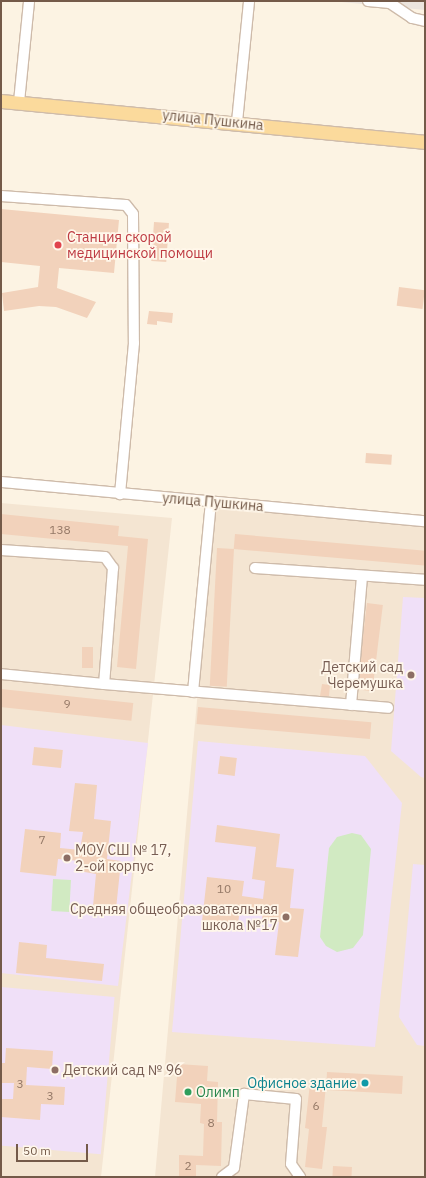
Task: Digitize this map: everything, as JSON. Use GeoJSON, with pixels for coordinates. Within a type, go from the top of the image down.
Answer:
{"type":"FeatureCollection","features":[{"type":"Feature","properties":{"kind":"main road","name":"улица Пушкина"},"geometry":{"type":"LineString","coordinates":[[1,101],[237,122],[425,142]]}},
{"type":"Feature","properties":{"kind":"street"},"geometry":{"type":"LineString","coordinates":[[19,102],[29,1]]}},
{"type":"Feature","properties":{"kind":"street"},"geometry":{"type":"LineString","coordinates":[[237,122],[249,1]]}},
{"type":"Feature","properties":{"kind":"street"},"geometry":{"type":"LineString","coordinates":[[368,1],[390,3],[412,18],[425,21]]}},
{"type":"Feature","properties":{"kind":"street"},"geometry":{"type":"LineString","coordinates":[[1,196],[126,205],[133,214],[134,343],[120,494]]}},
{"type":"Feature","properties":{"kind":"street","name":"улица Пушкина"},"geometry":{"type":"LineString","coordinates":[[1,482],[425,521]]}},
{"type":"Feature","properties":{"kind":"street"},"geometry":{"type":"LineString","coordinates":[[193,692],[210,502]]}},
{"type":"Feature","properties":{"kind":"street"},"geometry":{"type":"LineString","coordinates":[[1,550],[105,557],[113,568],[104,684]]}},
{"type":"Feature","properties":{"kind":"street"},"geometry":{"type":"LineString","coordinates":[[255,568],[362,577],[425,580]]}},
{"type":"Feature","properties":{"kind":"street"},"geometry":{"type":"LineString","coordinates":[[351,705],[362,577]]}},
{"type":"Feature","properties":{"kind":"street"},"geometry":{"type":"LineString","coordinates":[[1,674],[388,708]]}},
{"type":"Feature","properties":{"kind":"street"},"geometry":{"type":"LineString","coordinates":[[222,1177],[234,1168],[244,1094],[296,1099],[291,1164],[300,1177]]}},
{"type":"Feature","properties":{"kind":"shaded area"},"geometry":{"type":"Polygon","coordinates":[[[331,1],[425,1],[425,10],[331,1]]]}},
{"type":"Feature","properties":{"kind":"shaded area"},"geometry":{"type":"Polygon","coordinates":[[[1,503],[172,518],[101,1177],[1,1177],[1,503]]]}},
{"type":"Feature","properties":{"kind":"shaded area"},"geometry":{"type":"Polygon","coordinates":[[[214,508],[425,526],[425,1177],[155,1177],[214,508]]]}},
{"type":"Feature","properties":{"kind":"shaded area","name":"Детский сад Черемушка"},"geometry":{"type":"Polygon","coordinates":[[[403,597],[425,598],[425,778],[421,777],[391,751],[403,597]]]}},
{"type":"Feature","properties":{"kind":"shaded area","name":"МОУ СШ № 17, 2-ой корпус"},"geometry":{"type":"Polygon","coordinates":[[[1,725],[148,743],[118,986],[1,973],[1,725]]]}},
{"type":"Feature","properties":{"kind":"shaded area","name":"Средняя общеобразовательная школа №17"},"geometry":{"type":"Polygon","coordinates":[[[198,741],[365,756],[402,803],[375,1047],[172,1032],[198,741]]]}},
{"type":"Feature","properties":{"kind":"shaded area"},"geometry":{"type":"Polygon","coordinates":[[[413,864],[425,865],[425,1046],[417,1045],[399,1017],[413,864]]]}},
{"type":"Feature","properties":{"kind":"shaded area","name":"Детский сад № 96"},"geometry":{"type":"Polygon","coordinates":[[[1,987],[115,997],[101,1154],[1,1146],[1,987]]]}},
{"type":"Feature","properties":{"kind":"green space"},"geometry":{"type":"Polygon","coordinates":[[[352,833],[361,835],[371,849],[363,935],[353,948],[337,952],[326,946],[320,937],[329,848],[337,837],[352,833]]]}},
{"type":"Feature","properties":{"kind":"green space"},"geometry":{"type":"Polygon","coordinates":[[[53,879],[71,880],[69,912],[51,911],[53,879]]]}},
{"type":"Feature","properties":{"kind":"building"},"geometry":{"type":"Polygon","coordinates":[[[1,209],[119,220],[114,273],[59,268],[57,288],[96,302],[87,318],[56,307],[39,306],[4,311],[2,293],[38,287],[40,266],[1,262],[1,209]]]}},
{"type":"Feature","properties":{"kind":"building"},"geometry":{"type":"Polygon","coordinates":[[[154,222],[169,223],[166,262],[151,261],[154,222]]]}},
{"type":"Feature","properties":{"kind":"building"},"geometry":{"type":"Polygon","coordinates":[[[399,287],[425,290],[422,309],[397,306],[399,287]]]}},
{"type":"Feature","properties":{"kind":"building"},"geometry":{"type":"Polygon","coordinates":[[[149,311],[173,313],[172,323],[157,321],[157,325],[147,324],[149,311]]]}},
{"type":"Feature","properties":{"kind":"building"},"geometry":{"type":"Polygon","coordinates":[[[366,453],[392,455],[391,465],[365,463],[366,453]]]}},
{"type":"Feature","properties":{"kind":"building"},"geometry":{"type":"Polygon","coordinates":[[[1,514],[119,526],[118,536],[148,539],[136,669],[117,667],[128,546],[1,534],[1,514]]]}},
{"type":"Feature","properties":{"kind":"building"},"geometry":{"type":"Polygon","coordinates":[[[235,534],[425,551],[424,566],[234,549],[235,534]]]}},
{"type":"Feature","properties":{"kind":"building"},"geometry":{"type":"Polygon","coordinates":[[[217,548],[234,549],[227,687],[210,686],[217,548]]]}},
{"type":"Feature","properties":{"kind":"building"},"geometry":{"type":"Polygon","coordinates":[[[367,603],[383,605],[372,691],[356,689],[367,603]]]}},
{"type":"Feature","properties":{"kind":"building"},"geometry":{"type":"Polygon","coordinates":[[[82,647],[93,647],[93,668],[82,668],[82,647]]]}},
{"type":"Feature","properties":{"kind":"building"},"geometry":{"type":"Polygon","coordinates":[[[322,684],[330,685],[329,696],[320,696],[322,684]]]}},
{"type":"Feature","properties":{"kind":"building"},"geometry":{"type":"Polygon","coordinates":[[[1,689],[133,703],[131,721],[1,707],[1,689]]]}},
{"type":"Feature","properties":{"kind":"building"},"geometry":{"type":"Polygon","coordinates":[[[198,707],[371,722],[370,739],[197,724],[198,707]]]}},
{"type":"Feature","properties":{"kind":"building"},"geometry":{"type":"Polygon","coordinates":[[[34,747],[63,750],[61,768],[32,765],[34,747]]]}},
{"type":"Feature","properties":{"kind":"building"},"geometry":{"type":"Polygon","coordinates":[[[220,756],[237,758],[235,776],[218,774],[220,756]]]}},
{"type":"Feature","properties":{"kind":"building"},"geometry":{"type":"Polygon","coordinates":[[[75,783],[97,785],[94,819],[111,821],[107,859],[121,861],[116,909],[93,906],[96,874],[79,871],[80,861],[58,859],[56,876],[20,872],[25,829],[61,833],[60,848],[80,850],[83,832],[69,831],[75,783]]]}},
{"type":"Feature","properties":{"kind":"building"},"geometry":{"type":"Polygon","coordinates":[[[217,825],[280,834],[276,867],[294,869],[290,908],[304,909],[298,957],[275,955],[279,922],[262,920],[263,910],[240,907],[238,925],[202,921],[207,877],[244,881],[242,896],[263,899],[265,881],[252,879],[256,847],[215,842],[217,825]]]}},
{"type":"Feature","properties":{"kind":"building"},"geometry":{"type":"Polygon","coordinates":[[[19,942],[47,945],[46,958],[104,964],[102,981],[16,973],[19,942]]]}},
{"type":"Feature","properties":{"kind":"building"},"geometry":{"type":"Polygon","coordinates":[[[6,1048],[53,1051],[52,1069],[27,1067],[26,1085],[65,1087],[64,1105],[41,1104],[40,1120],[1,1117],[1,1099],[13,1099],[14,1083],[1,1083],[1,1063],[5,1063],[6,1048]]]}},
{"type":"Feature","properties":{"kind":"building"},"geometry":{"type":"Polygon","coordinates":[[[178,1064],[208,1066],[207,1081],[218,1082],[217,1122],[222,1122],[221,1166],[196,1165],[196,1177],[179,1177],[179,1155],[203,1156],[204,1124],[200,1123],[201,1104],[175,1102],[178,1064]]]}},
{"type":"Feature","properties":{"kind":"building","name":"Офисное здание"},"geometry":{"type":"Polygon","coordinates":[[[327,1072],[403,1076],[402,1094],[326,1090],[327,1072]]]}},
{"type":"Feature","properties":{"kind":"building"},"geometry":{"type":"Polygon","coordinates":[[[310,1083],[326,1085],[322,1127],[327,1127],[322,1169],[305,1167],[309,1129],[305,1128],[310,1083]]]}},
{"type":"Feature","properties":{"kind":"building"},"geometry":{"type":"Polygon","coordinates":[[[333,1166],[352,1167],[351,1177],[332,1177],[333,1166]]]}},
{"type":"Feature","properties":{"kind":"place","name":"Станция скорой медицинской помощи"},"geometry":{"type":"Point","coordinates":[58,245]}},
{"type":"Feature","properties":{"kind":"place","name":"Детский сад Черемушка"},"geometry":{"type":"Point","coordinates":[411,675]}},
{"type":"Feature","properties":{"kind":"place","name":"МОУ СШ № 17, 2-ой корпус"},"geometry":{"type":"Point","coordinates":[67,858]}},
{"type":"Feature","properties":{"kind":"place","name":"Средняя общеобразовательная школа №17"},"geometry":{"type":"Point","coordinates":[286,917]}},
{"type":"Feature","properties":{"kind":"place","name":"Детский сад № 96"},"geometry":{"type":"Point","coordinates":[55,1070]}},
{"type":"Feature","properties":{"kind":"place","name":"Офисное здание"},"geometry":{"type":"Point","coordinates":[365,1083]}},
{"type":"Feature","properties":{"kind":"place","name":"Олимп"},"geometry":{"type":"Point","coordinates":[188,1092]}}]}
